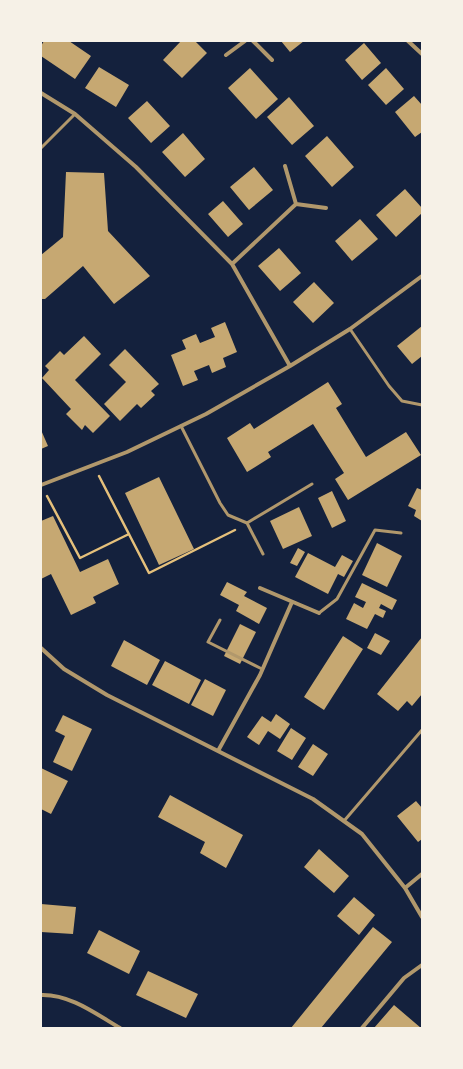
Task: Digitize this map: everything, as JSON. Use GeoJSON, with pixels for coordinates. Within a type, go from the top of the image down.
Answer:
{"type":"FeatureCollection","features":[{"type":"Feature","properties":{"kind":"street"},"geometry":{"type":"LineString","coordinates":[[226,55],[245,41]]}},
{"type":"Feature","properties":{"kind":"street"},"geometry":{"type":"LineString","coordinates":[[253,41],[272,60]]}},
{"type":"Feature","properties":{"kind":"street"},"geometry":{"type":"LineString","coordinates":[[408,41],[422,54]]}},
{"type":"Feature","properties":{"kind":"street"},"geometry":{"type":"LineString","coordinates":[[41,93],[75,114],[136,167],[232,264],[290,366]]}},
{"type":"Feature","properties":{"kind":"street"},"geometry":{"type":"LineString","coordinates":[[285,166],[296,204]]}},
{"type":"Feature","properties":{"kind":"street"},"geometry":{"type":"LineString","coordinates":[[232,264],[296,204]]}},
{"type":"Feature","properties":{"kind":"street"},"geometry":{"type":"LineString","coordinates":[[296,204],[326,208]]}},
{"type":"Feature","properties":{"kind":"street"},"geometry":{"type":"LineString","coordinates":[[41,485],[127,452],[206,414],[290,366],[350,329],[422,276]]}},
{"type":"Feature","properties":{"kind":"street"},"geometry":{"type":"LineString","coordinates":[[260,588],[319,614]]}},
{"type":"Feature","properties":{"kind":"street"},"geometry":{"type":"LineString","coordinates":[[218,750],[262,669],[292,602]]}},
{"type":"Feature","properties":{"kind":"street"},"geometry":{"type":"LineString","coordinates":[[41,648],[64,669],[107,695],[313,799],[362,834],[405,888],[422,917]]}},
{"type":"Feature","properties":{"kind":"street"},"geometry":{"type":"LineString","coordinates":[[405,888],[422,874]]}},
{"type":"Feature","properties":{"kind":"street"},"geometry":{"type":"LineString","coordinates":[[362,1028],[404,978],[422,965]]}},
{"type":"Feature","properties":{"kind":"street"},"geometry":{"type":"LineString","coordinates":[[41,994],[52,994],[77,1003],[119,1028]]}},
{"type":"Feature","properties":{"kind":"lane"},"geometry":{"type":"LineString","coordinates":[[41,148],[75,114]]}},
{"type":"Feature","properties":{"kind":"lane"},"geometry":{"type":"LineString","coordinates":[[350,329],[389,386],[402,401],[422,405]]}},
{"type":"Feature","properties":{"kind":"lane"},"geometry":{"type":"LineString","coordinates":[[181,426],[220,503],[228,515],[247,523],[263,554]]}},
{"type":"Feature","properties":{"kind":"lane"},"geometry":{"type":"LineString","coordinates":[[247,523],[312,484]]}},
{"type":"Feature","properties":{"kind":"lane"},"geometry":{"type":"LineString","coordinates":[[319,614],[337,599],[374,530],[401,533]]}},
{"type":"Feature","properties":{"kind":"lane"},"geometry":{"type":"LineString","coordinates":[[220,620],[208,642],[262,669]]}},
{"type":"Feature","properties":{"kind":"lane"},"geometry":{"type":"LineString","coordinates":[[344,821],[422,730]]}},
{"type":"Feature","properties":{"kind":"path"},"geometry":{"type":"LineString","coordinates":[[93,465],[150,573],[247,523]]}},
{"type":"Feature","properties":{"kind":"path"},"geometry":{"type":"LineString","coordinates":[[41,485],[80,558],[129,534]]}},
{"type":"Feature","properties":{"kind":"building"},"geometry":{"type":"Polygon","coordinates":[[[44,41],[69,41],[91,56],[75,79],[41,56],[41,46],[44,41]]]}},
{"type":"Feature","properties":{"kind":"building"},"geometry":{"type":"Polygon","coordinates":[[[181,41],[195,41],[207,53],[182,78],[163,60],[181,41]]]}},
{"type":"Feature","properties":{"kind":"building"},"geometry":{"type":"Polygon","coordinates":[[[281,41],[304,41],[290,52],[281,41]]]}},
{"type":"Feature","properties":{"kind":"building"},"geometry":{"type":"Polygon","coordinates":[[[364,43],[381,63],[362,80],[345,60],[364,43]]]}},
{"type":"Feature","properties":{"kind":"building"},"geometry":{"type":"Polygon","coordinates":[[[99,67],[129,85],[116,107],[85,88],[99,67]]]}},
{"type":"Feature","properties":{"kind":"building"},"geometry":{"type":"Polygon","coordinates":[[[250,68],[278,99],[256,119],[228,88],[250,68]]]}},
{"type":"Feature","properties":{"kind":"building"},"geometry":{"type":"Polygon","coordinates":[[[386,68],[404,89],[386,105],[368,85],[386,68]]]}},
{"type":"Feature","properties":{"kind":"building"},"geometry":{"type":"Polygon","coordinates":[[[414,96],[422,105],[422,132],[415,137],[395,112],[414,96]]]}},
{"type":"Feature","properties":{"kind":"building"},"geometry":{"type":"Polygon","coordinates":[[[289,97],[314,126],[292,145],[267,117],[289,97]]]}},
{"type":"Feature","properties":{"kind":"building"},"geometry":{"type":"Polygon","coordinates":[[[147,101],[170,126],[151,143],[128,118],[147,101]]]}},
{"type":"Feature","properties":{"kind":"building"},"geometry":{"type":"Polygon","coordinates":[[[183,133],[205,159],[185,177],[162,152],[183,133]]]}},
{"type":"Feature","properties":{"kind":"building"},"geometry":{"type":"Polygon","coordinates":[[[327,136],[354,167],[332,187],[305,156],[327,136]]]}},
{"type":"Feature","properties":{"kind":"building"},"geometry":{"type":"Polygon","coordinates":[[[254,167],[273,190],[249,210],[230,187],[254,167]]]}},
{"type":"Feature","properties":{"kind":"building"},"geometry":{"type":"Polygon","coordinates":[[[66,172],[104,173],[108,231],[150,276],[114,304],[83,266],[45,299],[41,299],[41,255],[63,237],[66,172]]]}},
{"type":"Feature","properties":{"kind":"building"},"geometry":{"type":"Polygon","coordinates":[[[405,189],[422,208],[422,213],[396,237],[376,215],[405,189]]]}},
{"type":"Feature","properties":{"kind":"building"},"geometry":{"type":"Polygon","coordinates":[[[223,201],[243,224],[228,237],[208,214],[223,201]]]}},
{"type":"Feature","properties":{"kind":"building"},"geometry":{"type":"Polygon","coordinates":[[[360,219],[378,239],[352,261],[335,241],[360,219]]]}},
{"type":"Feature","properties":{"kind":"building"},"geometry":{"type":"Polygon","coordinates":[[[279,248],[301,273],[280,291],[258,266],[279,248]]]}},
{"type":"Feature","properties":{"kind":"building"},"geometry":{"type":"Polygon","coordinates":[[[314,282],[334,303],[313,323],[293,302],[314,282]]]}},
{"type":"Feature","properties":{"kind":"building"},"geometry":{"type":"Polygon","coordinates":[[[225,322],[237,352],[223,358],[226,367],[212,373],[209,365],[194,371],[198,380],[183,386],[171,355],[186,349],[182,340],[196,334],[200,343],[215,337],[211,328],[225,322]]]}},
{"type":"Feature","properties":{"kind":"building"},"geometry":{"type":"Polygon","coordinates":[[[422,326],[422,356],[412,364],[397,346],[422,326]]]}},
{"type":"Feature","properties":{"kind":"building"},"geometry":{"type":"Polygon","coordinates":[[[84,336],[101,354],[75,380],[110,416],[93,433],[85,425],[82,430],[66,414],[71,409],[42,378],[49,370],[45,366],[60,351],[64,355],[84,336]]]}},
{"type":"Feature","properties":{"kind":"building"},"geometry":{"type":"Polygon","coordinates":[[[125,349],[159,384],[151,391],[155,395],[141,408],[137,404],[120,421],[104,404],[126,382],[109,365],[125,349]]]}},
{"type":"Feature","properties":{"kind":"building"},"geometry":{"type":"Polygon","coordinates":[[[328,382],[342,404],[336,408],[366,457],[406,432],[421,455],[348,500],[335,479],[344,473],[313,424],[268,452],[271,457],[247,472],[227,438],[250,423],[254,429],[328,382]]]}},
{"type":"Feature","properties":{"kind":"building"},"geometry":{"type":"Polygon","coordinates":[[[41,430],[48,446],[41,449],[41,430]]]}},
{"type":"Feature","properties":{"kind":"building"},"geometry":{"type":"Polygon","coordinates":[[[159,477],[194,549],[159,565],[125,493],[159,477]]]}},
{"type":"Feature","properties":{"kind":"building"},"geometry":{"type":"Polygon","coordinates":[[[417,488],[422,490],[422,521],[414,516],[416,510],[408,506],[417,488]]]}},
{"type":"Feature","properties":{"kind":"building"},"geometry":{"type":"Polygon","coordinates":[[[332,491],[346,521],[332,528],[318,498],[332,491]]]}},
{"type":"Feature","properties":{"kind":"building"},"geometry":{"type":"Polygon","coordinates":[[[299,507],[312,536],[283,549],[270,521],[299,507]]]}},
{"type":"Feature","properties":{"kind":"building"},"geometry":{"type":"Polygon","coordinates":[[[53,516],[80,572],[108,559],[119,584],[93,597],[96,603],[71,615],[51,574],[41,579],[41,521],[53,516]]]}},
{"type":"Feature","properties":{"kind":"building"},"geometry":{"type":"Polygon","coordinates":[[[377,543],[402,556],[387,587],[362,575],[377,543]]]}},
{"type":"Feature","properties":{"kind":"building"},"geometry":{"type":"Polygon","coordinates":[[[298,548],[305,552],[297,566],[290,563],[298,548]]]}},
{"type":"Feature","properties":{"kind":"building"},"geometry":{"type":"Polygon","coordinates":[[[308,553],[335,567],[342,555],[353,561],[344,577],[338,574],[328,594],[295,577],[308,553]]]}},
{"type":"Feature","properties":{"kind":"building"},"geometry":{"type":"Polygon","coordinates":[[[227,582],[247,592],[244,596],[267,608],[259,624],[236,611],[239,605],[220,595],[227,582]]]}},
{"type":"Feature","properties":{"kind":"building"},"geometry":{"type":"Polygon","coordinates":[[[362,583],[397,600],[392,610],[381,604],[379,608],[386,611],[383,618],[375,614],[367,629],[346,619],[354,603],[363,608],[366,602],[355,597],[362,583]]]}},
{"type":"Feature","properties":{"kind":"building"},"geometry":{"type":"Polygon","coordinates":[[[240,624],[256,632],[240,664],[224,656],[240,624]]]}},
{"type":"Feature","properties":{"kind":"building"},"geometry":{"type":"Polygon","coordinates":[[[375,633],[390,641],[381,655],[367,648],[375,633]]]}},
{"type":"Feature","properties":{"kind":"building"},"geometry":{"type":"Polygon","coordinates":[[[343,636],[363,649],[324,710],[304,697],[343,636]]]}},
{"type":"Feature","properties":{"kind":"building"},"geometry":{"type":"Polygon","coordinates":[[[422,637],[422,694],[412,706],[407,701],[398,711],[377,694],[422,637]]]}},
{"type":"Feature","properties":{"kind":"building"},"geometry":{"type":"Polygon","coordinates":[[[124,640],[160,660],[147,685],[111,666],[124,640]]]}},
{"type":"Feature","properties":{"kind":"building"},"geometry":{"type":"Polygon","coordinates":[[[165,661],[201,680],[189,704],[152,685],[165,661]]]}},
{"type":"Feature","properties":{"kind":"building"},"geometry":{"type":"Polygon","coordinates":[[[205,679],[226,690],[213,716],[191,705],[205,679]]]}},
{"type":"Feature","properties":{"kind":"building"},"geometry":{"type":"Polygon","coordinates":[[[276,714],[290,724],[280,739],[268,731],[259,745],[247,737],[262,716],[271,722],[276,714]]]}},
{"type":"Feature","properties":{"kind":"building"},"geometry":{"type":"Polygon","coordinates":[[[63,715],[92,729],[72,771],[53,762],[65,736],[55,731],[63,715]]]}},
{"type":"Feature","properties":{"kind":"building"},"geometry":{"type":"Polygon","coordinates":[[[291,728],[306,738],[292,760],[277,751],[291,728]]]}},
{"type":"Feature","properties":{"kind":"building"},"geometry":{"type":"Polygon","coordinates":[[[313,744],[328,754],[313,776],[298,767],[313,744]]]}},
{"type":"Feature","properties":{"kind":"building"},"geometry":{"type":"Polygon","coordinates":[[[41,768],[68,781],[51,814],[41,809],[41,768]]]}},
{"type":"Feature","properties":{"kind":"building"},"geometry":{"type":"Polygon","coordinates":[[[170,795],[243,835],[226,868],[200,853],[205,842],[158,817],[170,795]]]}},
{"type":"Feature","properties":{"kind":"building"},"geometry":{"type":"Polygon","coordinates":[[[416,801],[422,808],[422,839],[418,842],[397,816],[416,801]]]}},
{"type":"Feature","properties":{"kind":"building"},"geometry":{"type":"Polygon","coordinates":[[[319,849],[349,876],[334,893],[304,867],[319,849]]]}},
{"type":"Feature","properties":{"kind":"building"},"geometry":{"type":"Polygon","coordinates":[[[354,897],[375,915],[359,935],[337,916],[354,897]]]}},
{"type":"Feature","properties":{"kind":"building"},"geometry":{"type":"Polygon","coordinates":[[[41,904],[76,907],[73,934],[41,932],[41,904]]]}},
{"type":"Feature","properties":{"kind":"building"},"geometry":{"type":"Polygon","coordinates":[[[373,927],[392,942],[321,1028],[291,1028],[373,927]]]}},
{"type":"Feature","properties":{"kind":"building"},"geometry":{"type":"Polygon","coordinates":[[[99,930],[140,951],[129,974],[87,953],[99,930]]]}},
{"type":"Feature","properties":{"kind":"building"},"geometry":{"type":"Polygon","coordinates":[[[148,971],[198,994],[186,1018],[136,995],[148,971]]]}},
{"type":"Feature","properties":{"kind":"building"},"geometry":{"type":"Polygon","coordinates":[[[394,1005],[421,1028],[374,1028],[394,1005]]]}}]}
